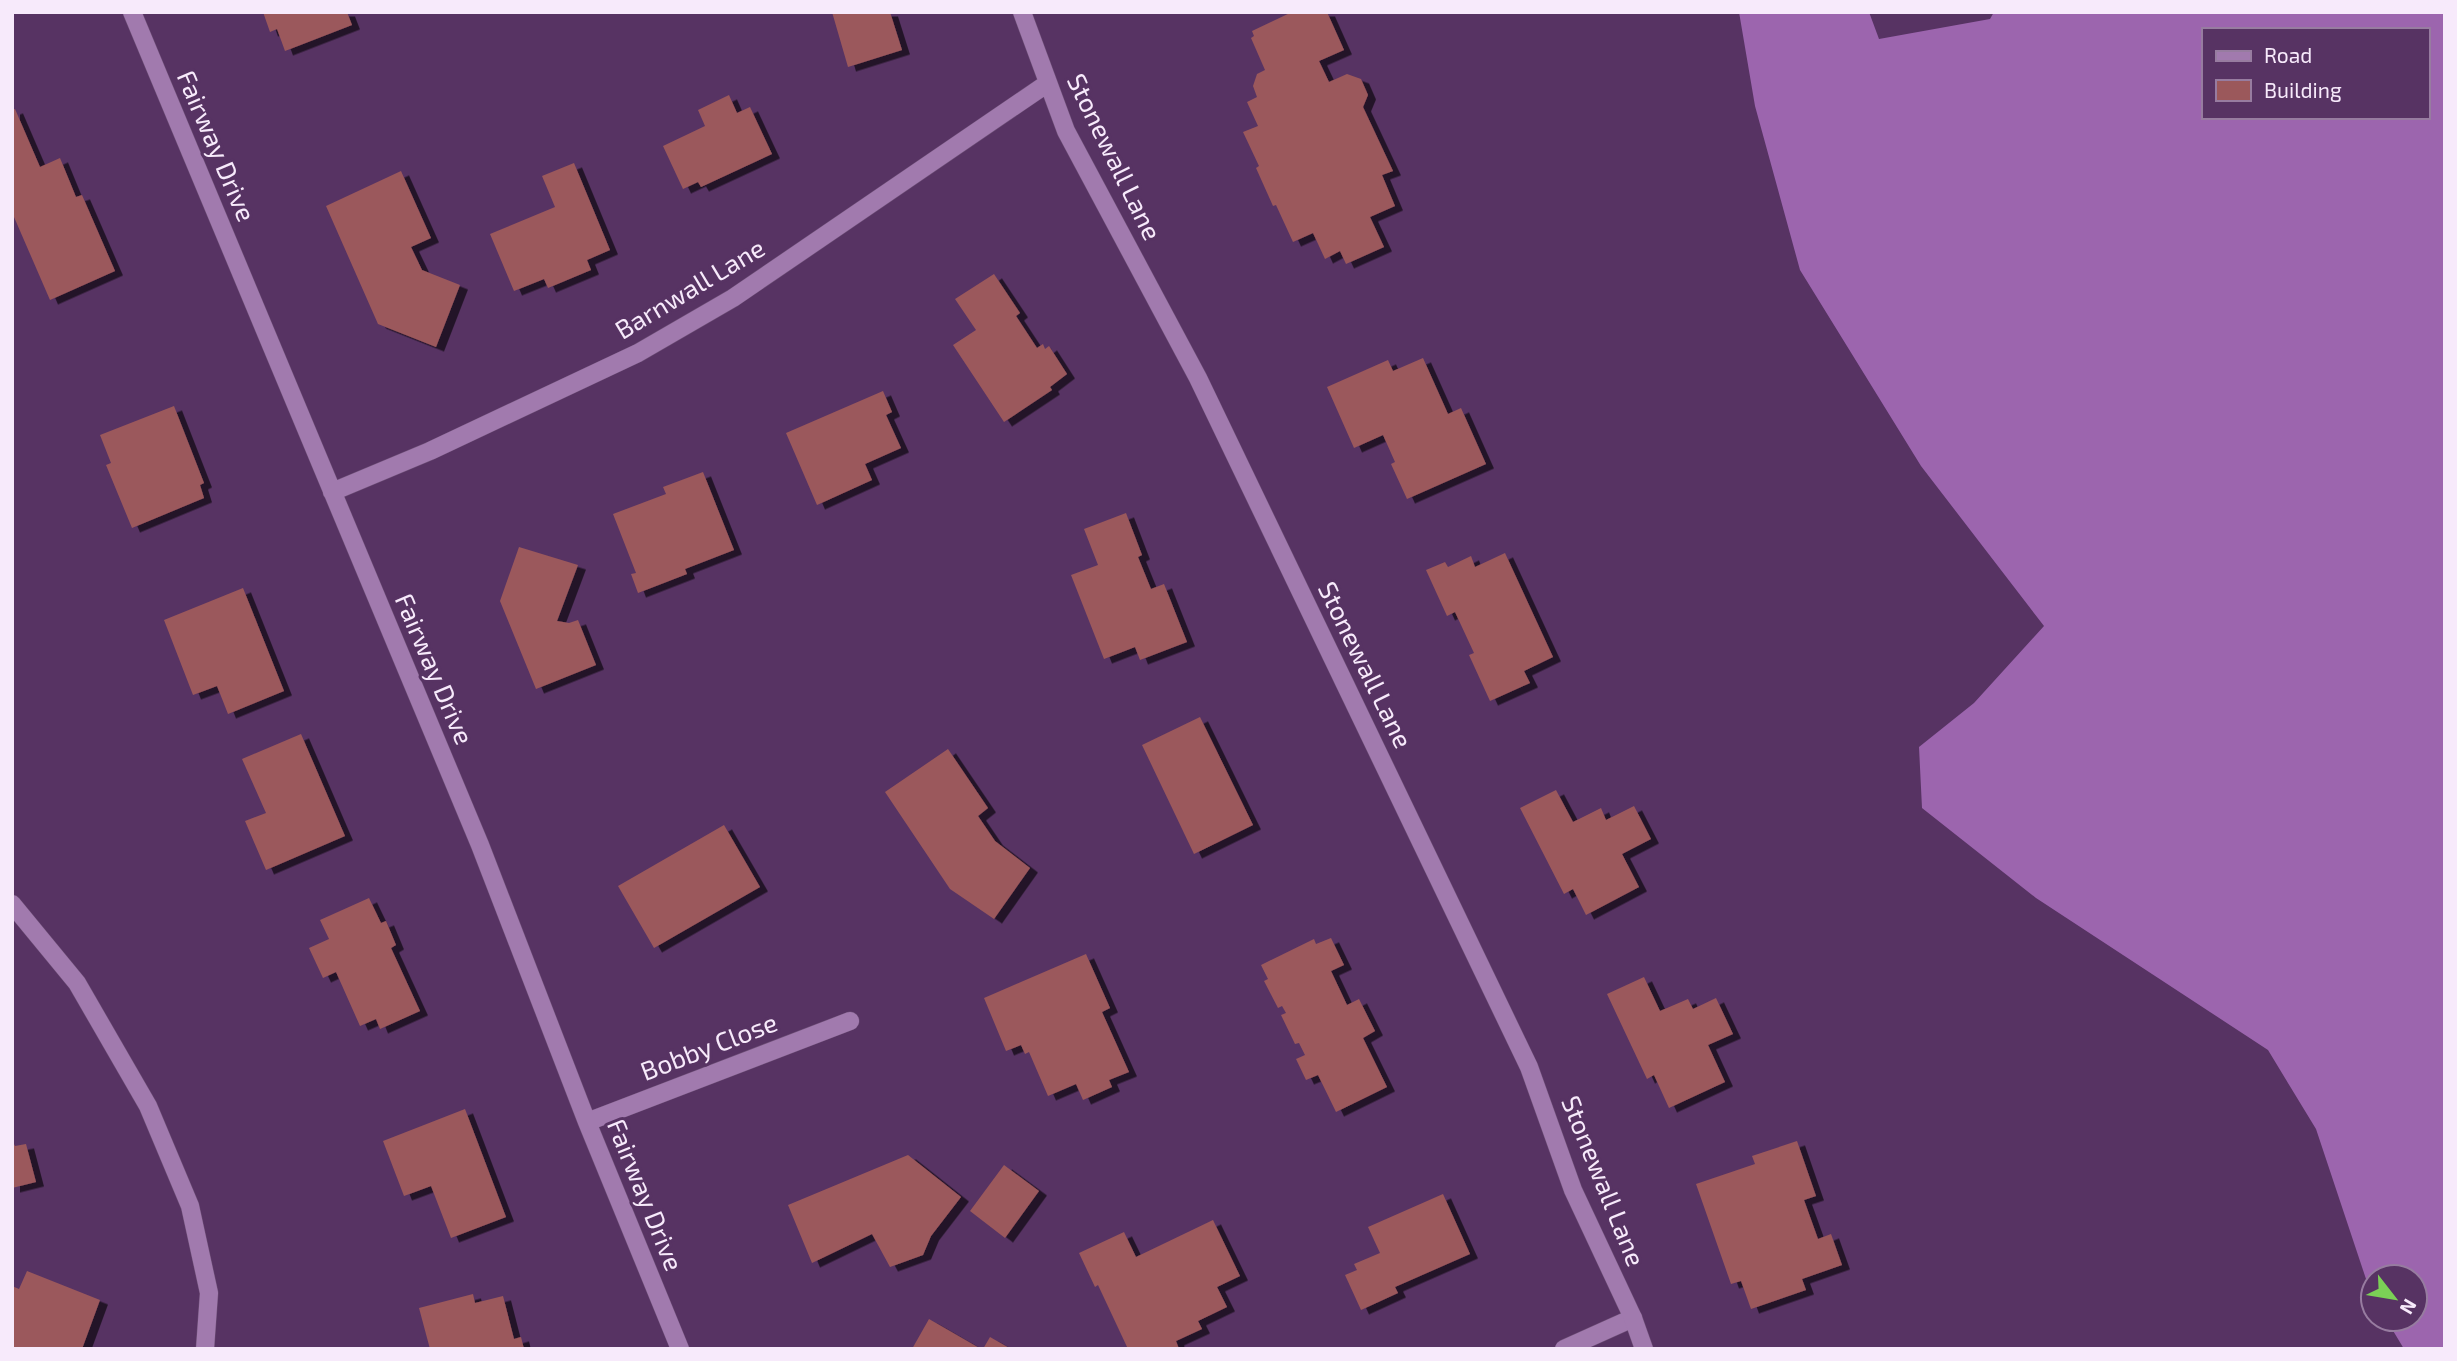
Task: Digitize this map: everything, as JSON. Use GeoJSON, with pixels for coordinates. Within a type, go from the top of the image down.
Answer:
{"type":"FeatureCollection","features":[{"type":"Feature","properties":{"kind":"street","name":"Fairway Drive"},"geometry":{"type":"LineString","coordinates":[[132,12],[480,845],[586,1122],[680,1349]]}},
{"type":"Feature","properties":{"kind":"street","name":"Stonewall Lane"},"geometry":{"type":"LineString","coordinates":[[1022,12],[1066,131],[1198,378],[1529,1067],[1573,1190],[1633,1318],[1644,1349]]}},
{"type":"Feature","properties":{"kind":"street","name":"Barnwall Lane"},"geometry":{"type":"LineString","coordinates":[[332,492],[430,451],[638,353],[733,298],[1048,83]]}},
{"type":"Feature","properties":{"kind":"street"},"geometry":{"type":"LineString","coordinates":[[12,904],[77,983],[148,1106],[190,1206],[209,1293],[205,1349]]}},
{"type":"Feature","properties":{"kind":"street","name":"Bobby Close"},"geometry":{"type":"LineString","coordinates":[[586,1122],[850,1021]]}},
{"type":"Feature","properties":{"kind":"street"},"geometry":{"type":"LineString","coordinates":[[1564,1349],[1633,1318]]}},
{"type":"Feature","properties":{"kind":"shaded area"},"geometry":{"type":"Polygon","coordinates":[[[1739,12],[1869,12],[1879,39],[1990,19],[1994,12],[2445,12],[2445,1349],[2404,1349],[2394,1333],[2429,1333],[2429,1263],[2361,1263],[2316,1129],[2268,1050],[2036,898],[1922,808],[1919,747],[1974,703],[2044,626],[1921,466],[1800,270],[1755,106],[1739,12]]]}},
{"type":"Feature","properties":{"kind":"building"},"geometry":{"type":"Polygon","coordinates":[[[263,12],[347,12],[352,25],[285,51],[277,29],[270,32],[263,12]]]}},
{"type":"Feature","properties":{"kind":"building"},"geometry":{"type":"Polygon","coordinates":[[[832,12],[890,12],[902,50],[848,67],[832,12]]]}},
{"type":"Feature","properties":{"kind":"building"},"geometry":{"type":"Polygon","coordinates":[[[1292,12],[1327,12],[1344,50],[1319,61],[1329,82],[1347,74],[1361,79],[1368,95],[1363,107],[1393,171],[1382,175],[1395,206],[1370,217],[1384,247],[1346,264],[1340,251],[1325,259],[1313,233],[1293,242],[1276,205],[1273,206],[1243,132],[1258,126],[1247,102],[1257,97],[1253,86],[1257,74],[1265,70],[1251,38],[1254,36],[1252,31],[1292,12]]]}},
{"type":"Feature","properties":{"kind":"building"},"geometry":{"type":"Polygon","coordinates":[[[729,95],[737,113],[750,107],[772,154],[701,187],[698,182],[683,189],[663,146],[705,126],[698,110],[729,95]]]}},
{"type":"Feature","properties":{"kind":"building"},"geometry":{"type":"Polygon","coordinates":[[[15,109],[40,167],[60,158],[76,197],[82,195],[115,271],[50,300],[14,217],[12,218],[12,110],[15,109]]]}},
{"type":"Feature","properties":{"kind":"building"},"geometry":{"type":"Polygon","coordinates":[[[574,163],[610,250],[587,260],[591,270],[548,288],[544,279],[514,291],[490,234],[555,207],[542,176],[574,163]]]}},
{"type":"Feature","properties":{"kind":"building"},"geometry":{"type":"Polygon","coordinates":[[[401,171],[431,238],[411,247],[422,270],[460,285],[436,347],[378,324],[326,206],[401,171]]]}},
{"type":"Feature","properties":{"kind":"building"},"geometry":{"type":"Polygon","coordinates":[[[994,274],[1020,313],[1016,316],[1037,348],[1043,344],[1045,349],[1049,346],[1067,374],[1050,387],[1052,390],[1004,422],[953,345],[976,330],[955,299],[994,274]]]}},
{"type":"Feature","properties":{"kind":"building"},"geometry":{"type":"Polygon","coordinates":[[[1423,358],[1448,414],[1461,408],[1486,464],[1407,499],[1391,464],[1395,462],[1383,435],[1354,448],[1327,387],[1388,360],[1393,371],[1423,358]]]}},
{"type":"Feature","properties":{"kind":"building"},"geometry":{"type":"Polygon","coordinates":[[[883,391],[892,412],[886,415],[901,448],[865,464],[872,480],[817,505],[786,433],[883,391]]]}},
{"type":"Feature","properties":{"kind":"building"},"geometry":{"type":"Polygon","coordinates":[[[174,406],[204,483],[200,485],[204,498],[132,528],[106,465],[111,463],[100,435],[174,406]]]}},
{"type":"Feature","properties":{"kind":"building"},"geometry":{"type":"Polygon","coordinates":[[[703,472],[734,550],[685,569],[687,574],[638,593],[631,574],[636,573],[613,514],[666,494],[663,487],[703,472]]]}},
{"type":"Feature","properties":{"kind":"building"},"geometry":{"type":"Polygon","coordinates":[[[1126,513],[1142,555],[1138,557],[1151,589],[1164,584],[1187,642],[1140,660],[1135,647],[1104,659],[1071,575],[1098,565],[1084,529],[1126,513]]]}},
{"type":"Feature","properties":{"kind":"building"},"geometry":{"type":"Polygon","coordinates":[[[519,547],[578,565],[557,621],[569,623],[578,620],[596,665],[536,689],[500,601],[519,547]]]}},
{"type":"Feature","properties":{"kind":"building"},"geometry":{"type":"Polygon","coordinates":[[[1505,553],[1553,657],[1524,671],[1530,683],[1490,701],[1469,655],[1474,653],[1455,612],[1447,616],[1426,570],[1445,562],[1448,567],[1471,556],[1475,567],[1505,553]]]}},
{"type":"Feature","properties":{"kind":"building"},"geometry":{"type":"Polygon","coordinates":[[[243,588],[284,691],[228,714],[217,686],[193,695],[164,620],[243,588]]]}},
{"type":"Feature","properties":{"kind":"building"},"geometry":{"type":"Polygon","coordinates":[[[1200,717],[1253,825],[1194,854],[1142,745],[1200,717]]]}},
{"type":"Feature","properties":{"kind":"building"},"geometry":{"type":"Polygon","coordinates":[[[301,734],[345,836],[266,870],[245,821],[266,813],[242,759],[301,734]]]}},
{"type":"Feature","properties":{"kind":"building"},"geometry":{"type":"Polygon","coordinates":[[[948,749],[988,808],[978,816],[995,841],[1030,868],[994,919],[950,889],[885,792],[948,749]]]}},
{"type":"Feature","properties":{"kind":"building"},"geometry":{"type":"Polygon","coordinates":[[[1556,790],[1573,822],[1601,808],[1606,820],[1634,806],[1651,839],[1622,854],[1639,887],[1586,915],[1573,889],[1564,894],[1520,808],[1556,790]]]}},
{"type":"Feature","properties":{"kind":"building"},"geometry":{"type":"Polygon","coordinates":[[[724,825],[760,887],[654,948],[618,886],[724,825]]]}},
{"type":"Feature","properties":{"kind":"building"},"geometry":{"type":"Polygon","coordinates":[[[369,898],[381,923],[386,921],[396,945],[391,948],[420,1011],[380,1029],[376,1019],[360,1026],[336,972],[323,978],[309,948],[329,939],[320,920],[369,898]]]}},
{"type":"Feature","properties":{"kind":"building"},"geometry":{"type":"Polygon","coordinates":[[[1331,938],[1344,965],[1331,971],[1347,1005],[1359,999],[1375,1031],[1363,1038],[1387,1087],[1336,1112],[1318,1075],[1306,1080],[1296,1059],[1305,1055],[1299,1043],[1295,1044],[1281,1015],[1286,1013],[1282,1006],[1278,1008],[1264,981],[1268,979],[1261,965],[1314,939],[1316,944],[1331,938]]]}},
{"type":"Feature","properties":{"kind":"building"},"geometry":{"type":"Polygon","coordinates":[[[1086,954],[1110,1008],[1102,1012],[1129,1072],[1109,1080],[1112,1087],[1083,1100],[1076,1084],[1048,1096],[1029,1052],[1025,1054],[1021,1045],[1006,1051],[984,998],[1086,954]]]}},
{"type":"Feature","properties":{"kind":"building"},"geometry":{"type":"Polygon","coordinates":[[[1644,977],[1660,1011],[1688,999],[1693,1009],[1716,998],[1733,1034],[1708,1045],[1725,1082],[1669,1108],[1654,1075],[1647,1079],[1607,994],[1644,977]]]}},
{"type":"Feature","properties":{"kind":"building"},"geometry":{"type":"Polygon","coordinates":[[[465,1109],[506,1217],[451,1238],[431,1186],[404,1196],[383,1141],[465,1109]]]}},
{"type":"Feature","properties":{"kind":"building"},"geometry":{"type":"Polygon","coordinates":[[[12,1140],[15,1146],[26,1144],[36,1182],[12,1188],[12,1140]]]}},
{"type":"Feature","properties":{"kind":"building"},"geometry":{"type":"Polygon","coordinates":[[[1797,1141],[1816,1196],[1804,1200],[1818,1239],[1831,1234],[1842,1265],[1802,1279],[1806,1290],[1751,1309],[1741,1281],[1731,1284],[1696,1184],[1755,1164],[1752,1156],[1797,1141]]]}},
{"type":"Feature","properties":{"kind":"building"},"geometry":{"type":"Polygon","coordinates":[[[908,1155],[961,1197],[931,1236],[923,1255],[890,1267],[872,1234],[812,1263],[788,1205],[908,1155]]]}},
{"type":"Feature","properties":{"kind":"building"},"geometry":{"type":"Polygon","coordinates":[[[1004,1165],[1039,1191],[1005,1238],[970,1211],[1004,1165]]]}},
{"type":"Feature","properties":{"kind":"building"},"geometry":{"type":"Polygon","coordinates":[[[1443,1194],[1470,1254],[1395,1287],[1398,1293],[1361,1310],[1345,1275],[1357,1270],[1354,1264],[1380,1253],[1368,1227],[1443,1194]]]}},
{"type":"Feature","properties":{"kind":"building"},"geometry":{"type":"Polygon","coordinates":[[[1213,1220],[1240,1276],[1217,1287],[1227,1307],[1198,1321],[1202,1329],[1176,1341],[1179,1349],[1128,1349],[1098,1285],[1095,1287],[1079,1253],[1124,1232],[1136,1257],[1213,1220]]]}},
{"type":"Feature","properties":{"kind":"building"},"geometry":{"type":"Polygon","coordinates":[[[27,1271],[100,1300],[82,1349],[12,1349],[12,1286],[19,1289],[27,1271]]]}},
{"type":"Feature","properties":{"kind":"building"},"geometry":{"type":"Polygon","coordinates":[[[473,1294],[475,1303],[503,1296],[514,1339],[521,1337],[524,1349],[430,1349],[419,1308],[473,1294]]]}},
{"type":"Feature","properties":{"kind":"building"},"geometry":{"type":"Polygon","coordinates":[[[929,1319],[981,1349],[912,1349],[929,1319]]]}},
{"type":"Feature","properties":{"kind":"building"},"geometry":{"type":"Polygon","coordinates":[[[990,1337],[1011,1349],[983,1349],[990,1337]]]}}]}
